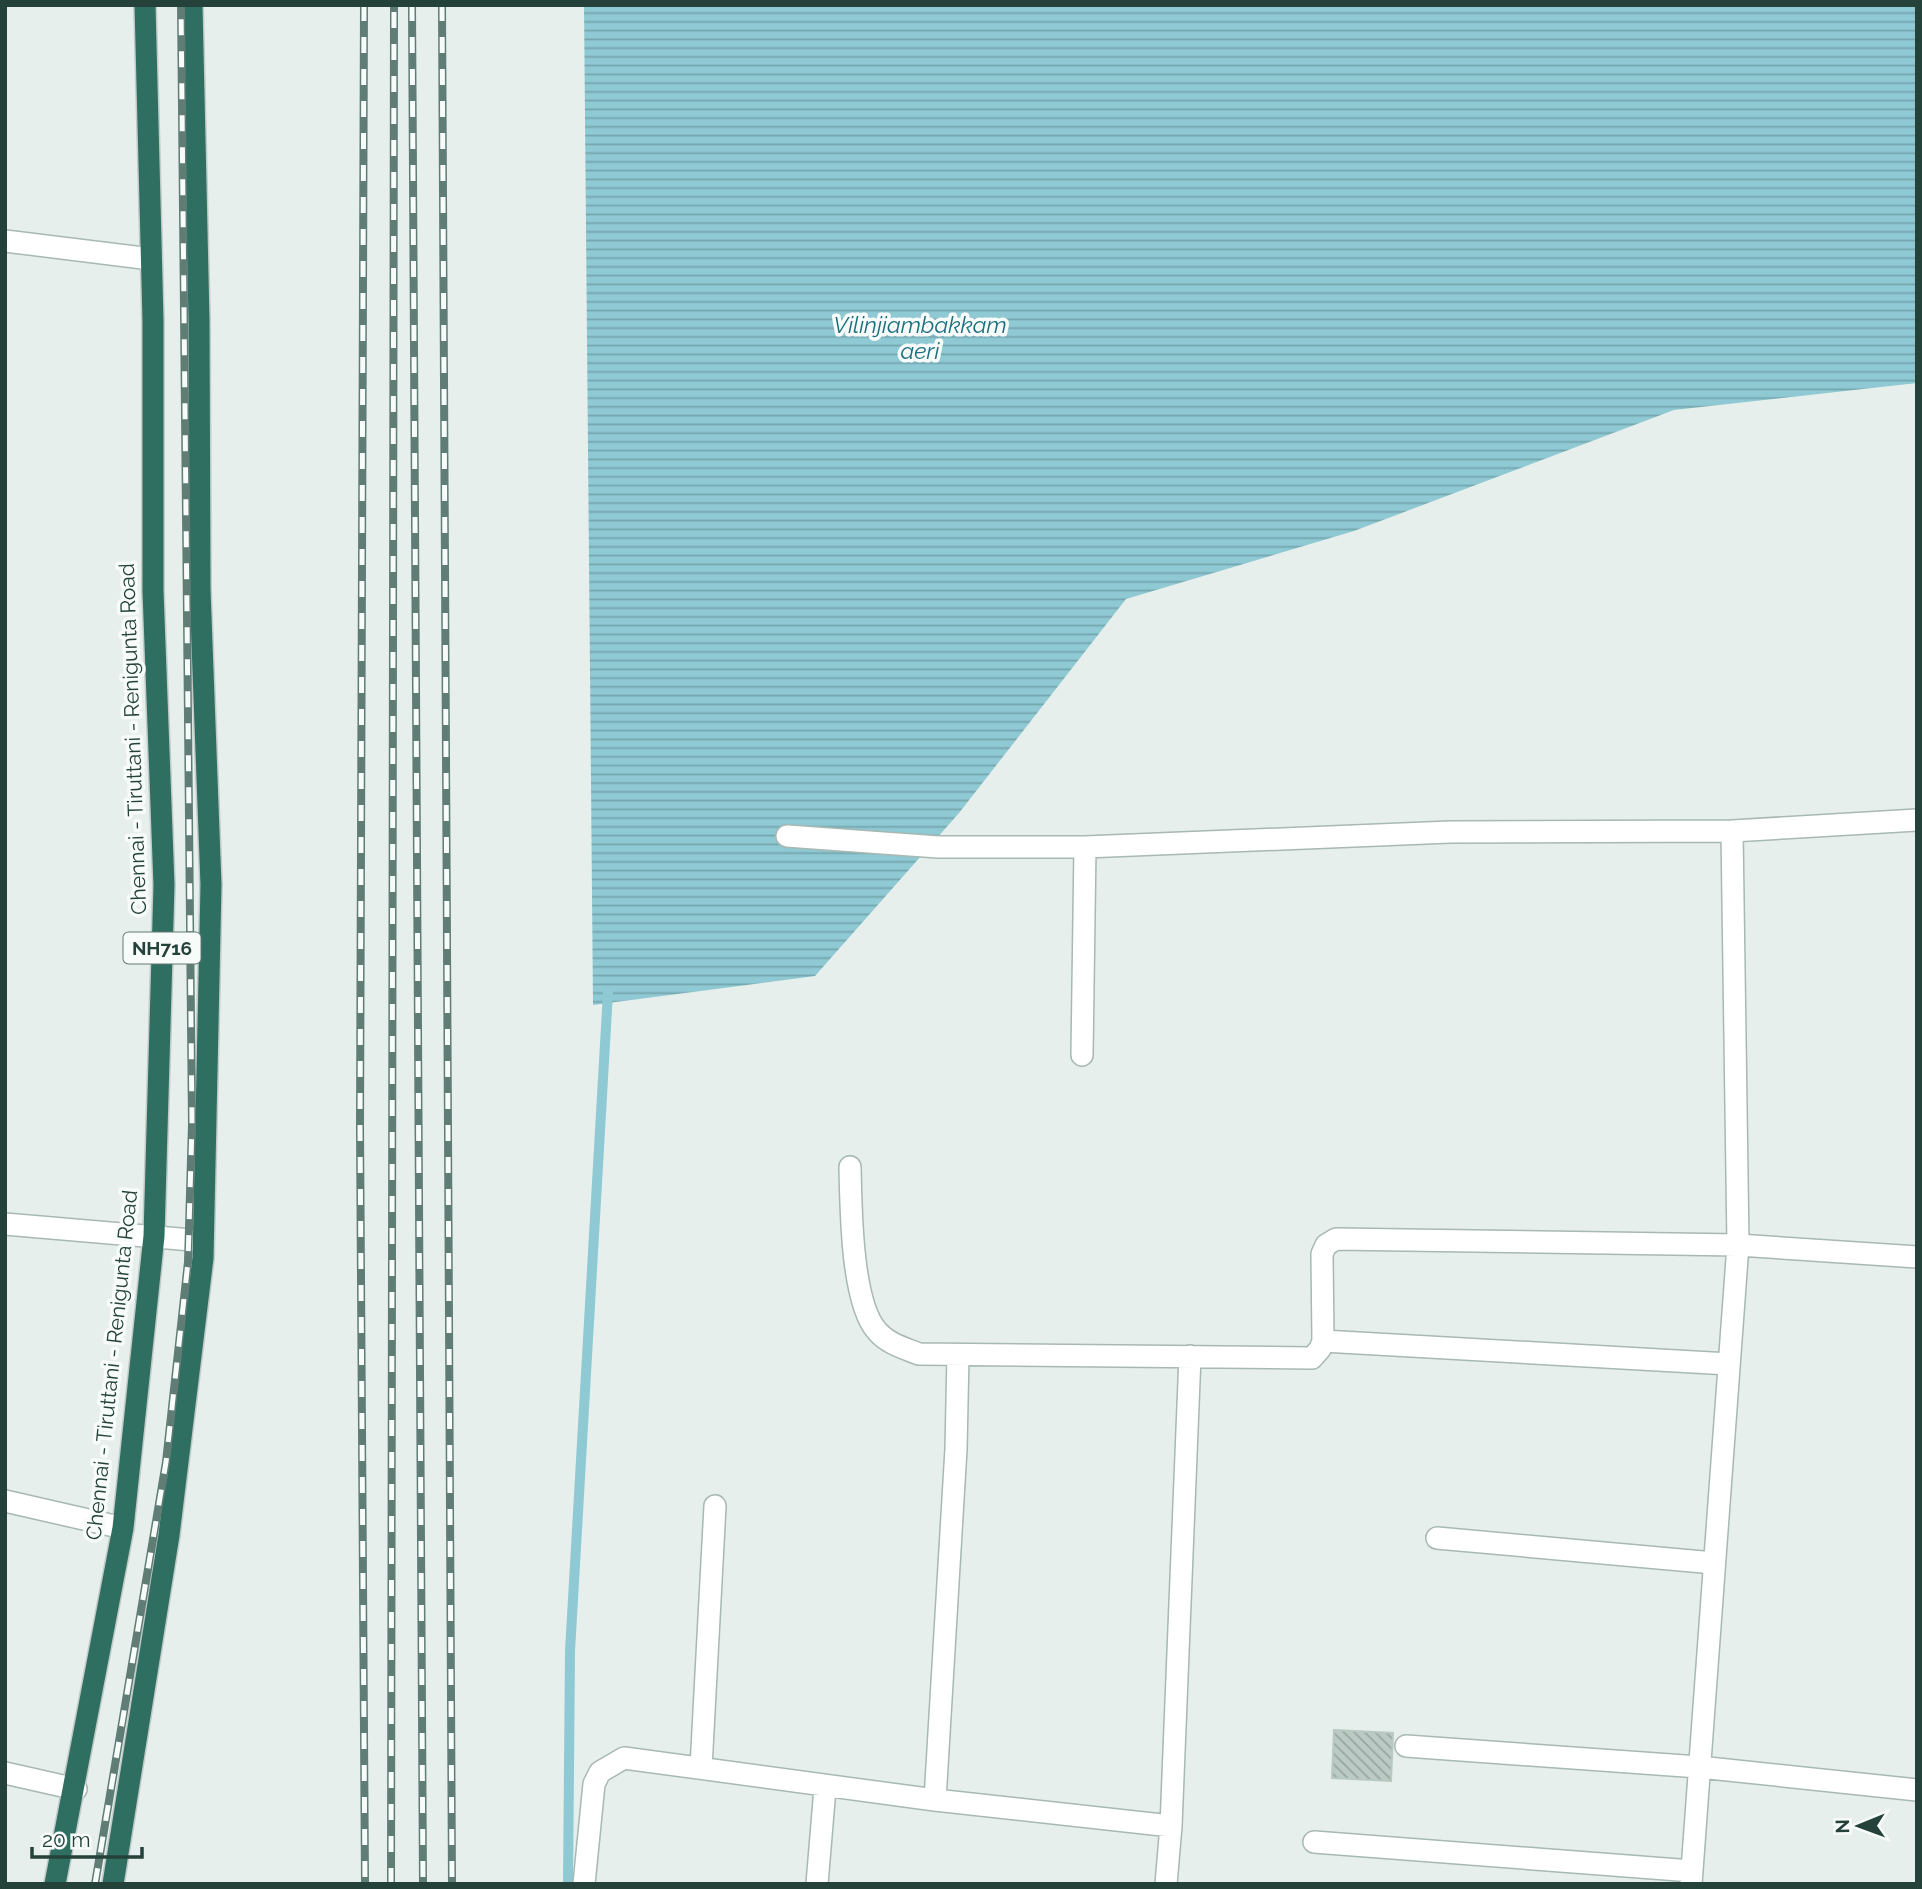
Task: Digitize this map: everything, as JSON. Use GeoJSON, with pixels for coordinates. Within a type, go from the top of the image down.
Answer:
{"type":"FeatureCollection","features":[{"type":"Feature","properties":{"kind":"highway","name":"Chennai - Tiruttani - Renigunta Road"},"geometry":{"type":"LineString","coordinates":[[55,1884],[76,1789],[123,1528],[154,1236],[164,885],[153,592],[151,259],[145,5]]}},
{"type":"Feature","properties":{"kind":"highway"},"geometry":{"type":"LineString","coordinates":[[113,1884],[169,1535],[203,1241],[211,885],[200,590],[199,320],[192,5]]}},
{"type":"Feature","properties":{"kind":"street"},"geometry":{"type":"LineString","coordinates":[[5,241],[151,259]]}},
{"type":"Feature","properties":{"kind":"street"},"geometry":{"type":"LineString","coordinates":[[788,836],[938,847],[1085,847],[1450,832],[1732,831],[1917,820]]}},
{"type":"Feature","properties":{"kind":"street"},"geometry":{"type":"LineString","coordinates":[[1314,1842],[1691,1877],[1738,1245],[1732,831]]}},
{"type":"Feature","properties":{"kind":"street"},"geometry":{"type":"LineString","coordinates":[[1082,1055],[1085,847]]}},
{"type":"Feature","properties":{"kind":"street"},"geometry":{"type":"LineString","coordinates":[[850,1167],[852,1250],[868,1315],[875,1330],[889,1342],[919,1354],[1190,1356],[1305,1360],[1317,1354],[1323,1341],[1322,1254],[1326,1245],[1336,1239],[1738,1245],[1917,1257]]}},
{"type":"Feature","properties":{"kind":"street"},"geometry":{"type":"LineString","coordinates":[[5,1224],[203,1241]]}},
{"type":"Feature","properties":{"kind":"street"},"geometry":{"type":"LineString","coordinates":[[1323,1341],[1729,1364]]}},
{"type":"Feature","properties":{"kind":"street"},"geometry":{"type":"LineString","coordinates":[[934,1800],[956,1450],[958,1354]]}},
{"type":"Feature","properties":{"kind":"street"},"geometry":{"type":"LineString","coordinates":[[1166,1884],[1171,1826],[1190,1356]]}},
{"type":"Feature","properties":{"kind":"street"},"geometry":{"type":"LineString","coordinates":[[5,1501],[123,1528]]}},
{"type":"Feature","properties":{"kind":"street"},"geometry":{"type":"LineString","coordinates":[[701,1768],[715,1506]]}},
{"type":"Feature","properties":{"kind":"street"},"geometry":{"type":"LineString","coordinates":[[1437,1538],[1714,1563]]}},
{"type":"Feature","properties":{"kind":"street"},"geometry":{"type":"LineString","coordinates":[[1406,1746],[1699,1768],[1917,1790]]}},
{"type":"Feature","properties":{"kind":"street"},"geometry":{"type":"LineString","coordinates":[[584,1884],[594,1784],[600,1772],[624,1758],[825,1787],[1171,1826]]}},
{"type":"Feature","properties":{"kind":"street"},"geometry":{"type":"LineString","coordinates":[[5,1773],[76,1789]]}},
{"type":"Feature","properties":{"kind":"street"},"geometry":{"type":"LineString","coordinates":[[817,1884],[825,1787]]}},
{"type":"Feature","properties":{"kind":"water","name":"Vilinjiambakkam aeri"},"geometry":{"type":"Polygon","coordinates":[[[584,5],[1917,5],[1917,383],[1674,410],[1354,531],[1126,599],[959,813],[815,976],[593,1005],[584,5]]]}},
{"type":"Feature","properties":{"kind":"building"},"geometry":{"type":"Polygon","coordinates":[[[1334,1730],[1393,1733],[1391,1781],[1332,1778],[1334,1730]]]}},
{"type":"Feature","properties":{"kind":"waterway"},"geometry":{"type":"LineString","coordinates":[[568,1884],[570,1651],[608,992]]}},
{"type":"Feature","properties":{"kind":"railway"},"geometry":{"type":"LineString","coordinates":[[95,1884],[166,1462],[188,1262],[192,1124],[181,5]]}},
{"type":"Feature","properties":{"kind":"railway"},"geometry":{"type":"LineString","coordinates":[[364,5],[360,1128],[365,1884]]}},
{"type":"Feature","properties":{"kind":"railway"},"geometry":{"type":"LineString","coordinates":[[391,1884],[394,5]]}},
{"type":"Feature","properties":{"kind":"railway"},"geometry":{"type":"LineString","coordinates":[[412,5],[423,1884]]}},
{"type":"Feature","properties":{"kind":"railway"},"geometry":{"type":"LineString","coordinates":[[442,5],[452,1884]]}}]}
